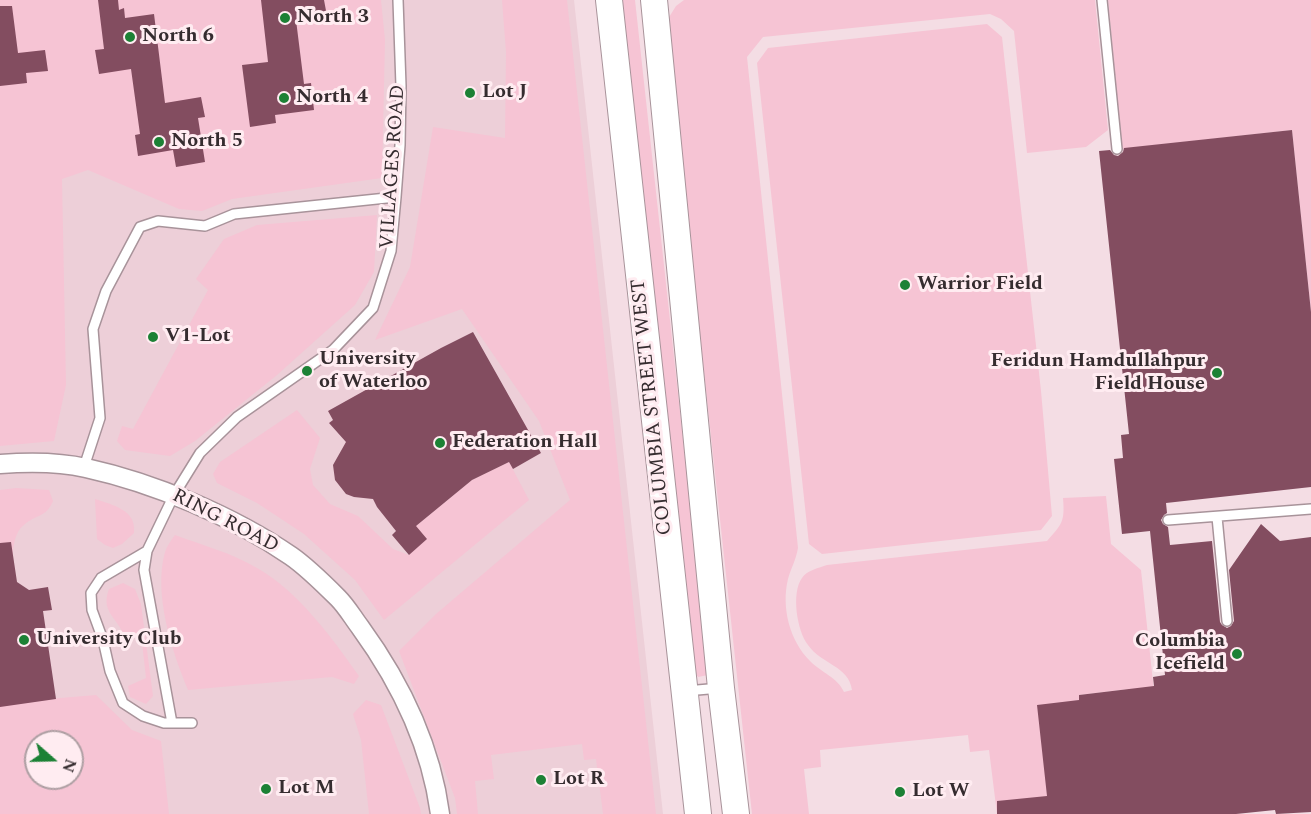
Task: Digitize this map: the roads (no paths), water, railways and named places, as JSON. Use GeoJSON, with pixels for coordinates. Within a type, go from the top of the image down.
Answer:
{"type":"FeatureCollection","features":[{"type":"Feature","properties":{"kind":"main road","name":"COLUMBIA STREET WEST"},"geometry":{"type":"LineString","coordinates":[[609,0],[698,814]]}},
{"type":"Feature","properties":{"kind":"main road","name":"COLUMBIA STREET WEST"},"geometry":{"type":"LineString","coordinates":[[654,0],[736,814]]}},
{"type":"Feature","properties":{"kind":"street","name":"RING ROAD"},"geometry":{"type":"LineString","coordinates":[[0,464],[21,462],[84,467],[174,495],[250,531],[292,557],[340,600],[378,652],[413,717],[436,784],[440,814]]}},
{"type":"Feature","properties":{"kind":"lane","name":"VILLAGES ROAD"},"geometry":{"type":"LineString","coordinates":[[147,551],[174,495],[200,453],[237,417],[333,350],[374,308],[390,251],[396,197],[401,86],[398,0]]}},
{"type":"Feature","properties":{"kind":"lane"},"geometry":{"type":"LineString","coordinates":[[1101,0],[1117,149]]}},
{"type":"Feature","properties":{"kind":"lane"},"geometry":{"type":"LineString","coordinates":[[84,467],[100,418],[93,329],[106,291],[140,227],[158,221],[205,226],[234,214],[396,197]]}},
{"type":"Feature","properties":{"kind":"lane"},"geometry":{"type":"LineString","coordinates":[[1168,520],[1311,509]]}},
{"type":"Feature","properties":{"kind":"lane"},"geometry":{"type":"LineString","coordinates":[[1217,516],[1227,621]]}},
{"type":"Feature","properties":{"kind":"lane"},"geometry":{"type":"LineString","coordinates":[[147,551],[100,578],[91,593],[92,610],[103,640],[110,671],[123,703],[143,716],[164,723],[192,723]]}},
{"type":"Feature","properties":{"kind":"lane"},"geometry":{"type":"LineString","coordinates":[[147,551],[144,570],[172,723]]}},
{"type":"Feature","properties":{"kind":"lane"},"geometry":{"type":"LineString","coordinates":[[683,692],[722,688]]}},
{"type":"Feature","properties":{"kind":"place","name":"North 3"},"geometry":{"type":"Point","coordinates":[285,18]}},
{"type":"Feature","properties":{"kind":"place","name":"North 6"},"geometry":{"type":"Point","coordinates":[130,37]}},
{"type":"Feature","properties":{"kind":"place","name":"Lot J"},"geometry":{"type":"Point","coordinates":[470,93]}},
{"type":"Feature","properties":{"kind":"place","name":"North 4"},"geometry":{"type":"Point","coordinates":[284,98]}},
{"type":"Feature","properties":{"kind":"place","name":"North 5"},"geometry":{"type":"Point","coordinates":[159,142]}},
{"type":"Feature","properties":{"kind":"place","name":"Warrior Field"},"geometry":{"type":"Point","coordinates":[905,285]}},
{"type":"Feature","properties":{"kind":"place","name":"V1-Lot"},"geometry":{"type":"Point","coordinates":[153,337]}},
{"type":"Feature","properties":{"kind":"place","name":"University of Waterloo"},"geometry":{"type":"Point","coordinates":[307,371]}},
{"type":"Feature","properties":{"kind":"place","name":"Feridun Hamdullahpur Field House"},"geometry":{"type":"Point","coordinates":[1217,373]}},
{"type":"Feature","properties":{"kind":"place","name":"Federation Hall"},"geometry":{"type":"Point","coordinates":[440,443]}},
{"type":"Feature","properties":{"kind":"place","name":"University Club"},"geometry":{"type":"Point","coordinates":[24,640]}},
{"type":"Feature","properties":{"kind":"place","name":"Columbia Icefield"},"geometry":{"type":"Point","coordinates":[1237,654]}},
{"type":"Feature","properties":{"kind":"place","name":"Lot R"},"geometry":{"type":"Point","coordinates":[541,780]}},
{"type":"Feature","properties":{"kind":"place","name":"Lot M"},"geometry":{"type":"Point","coordinates":[266,789]}},
{"type":"Feature","properties":{"kind":"place","name":"Lot W"},"geometry":{"type":"Point","coordinates":[900,792]}}]}
